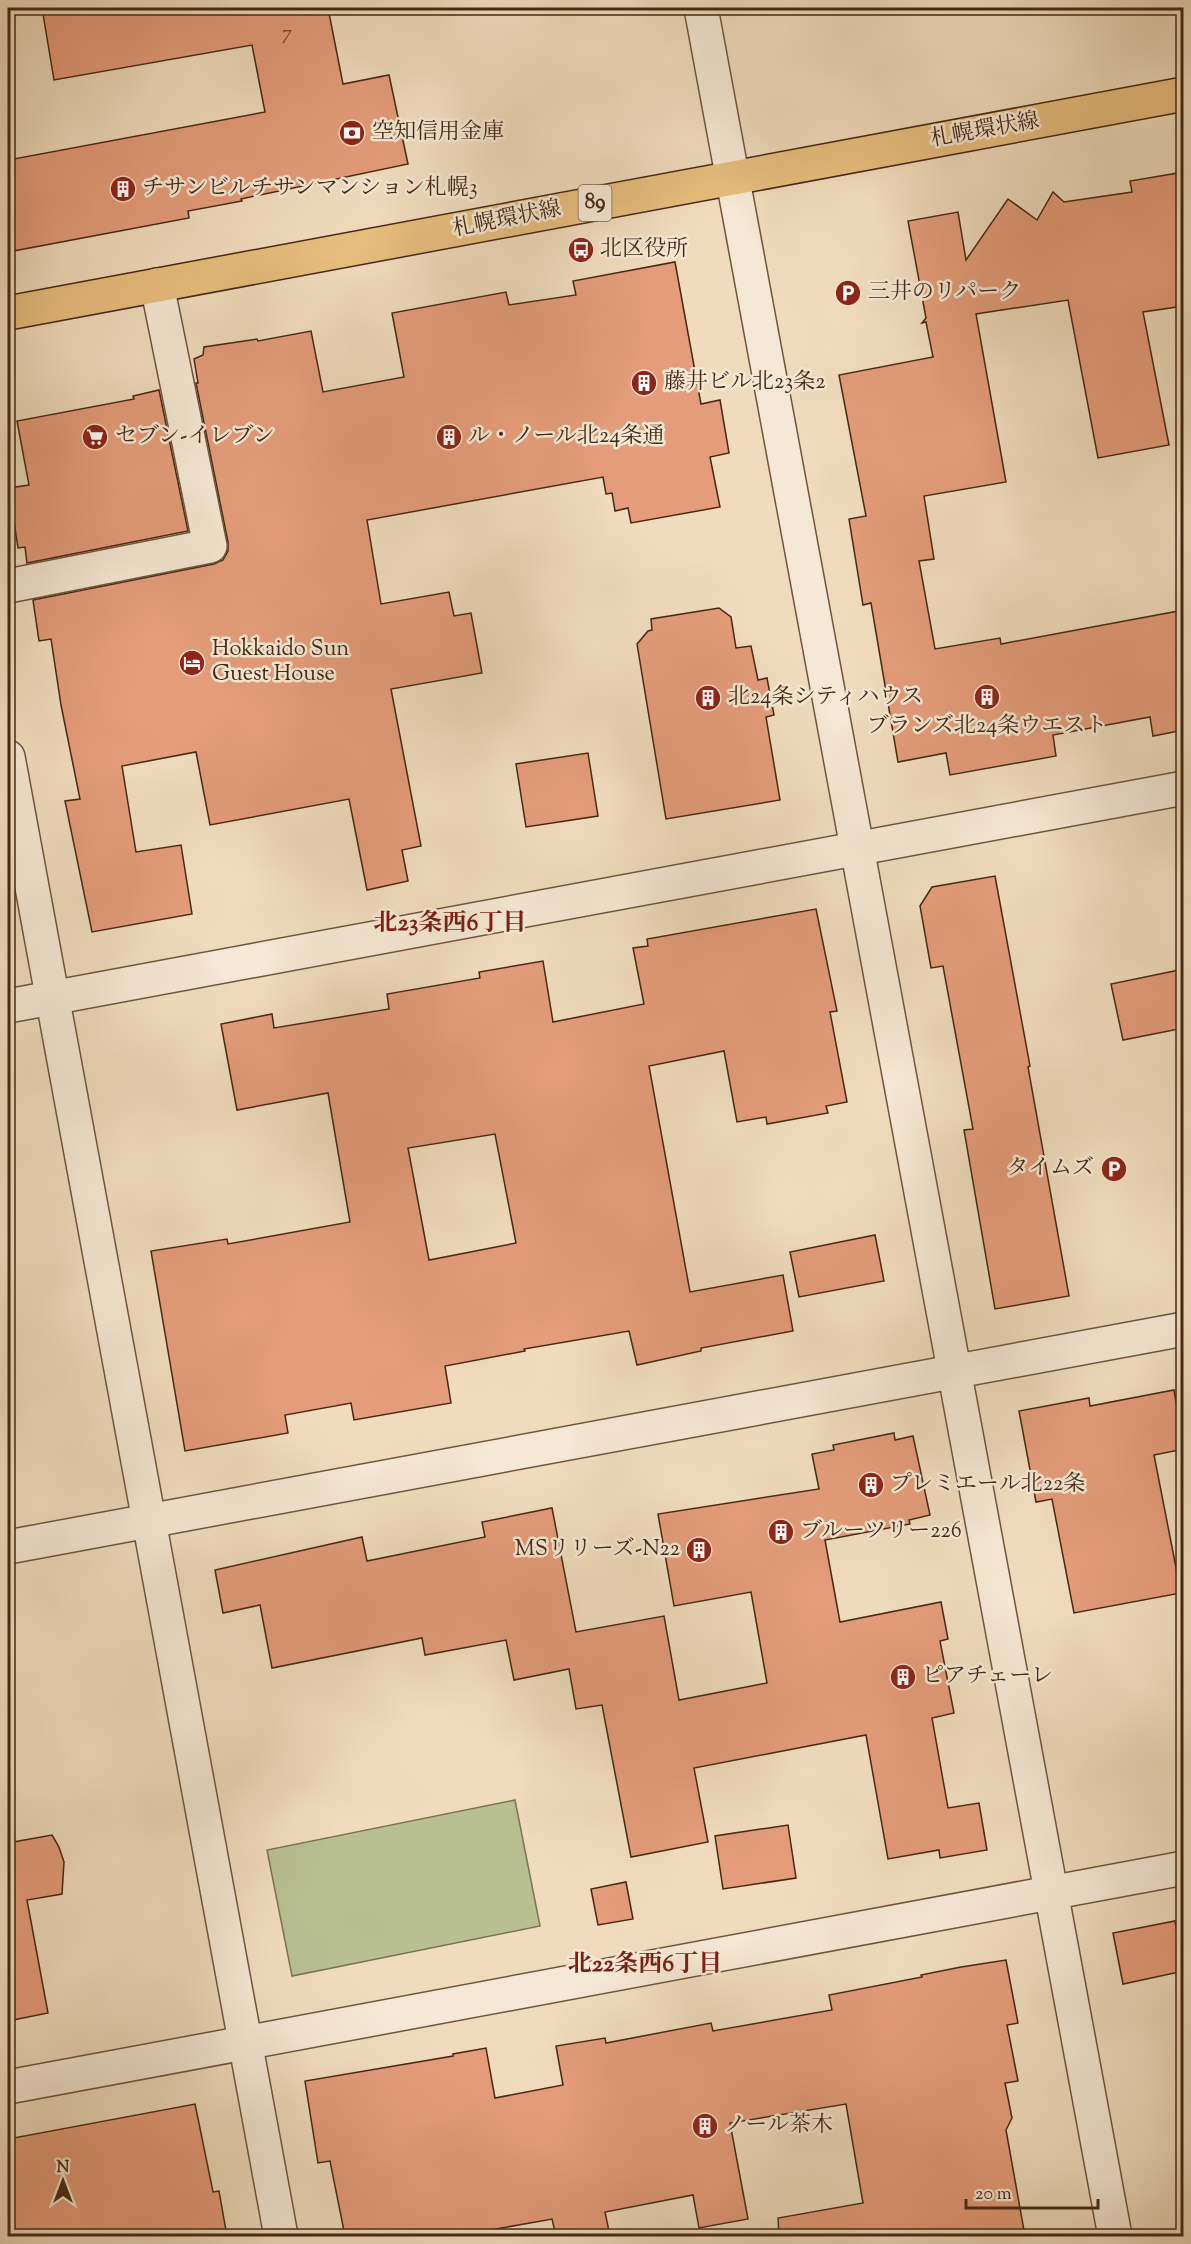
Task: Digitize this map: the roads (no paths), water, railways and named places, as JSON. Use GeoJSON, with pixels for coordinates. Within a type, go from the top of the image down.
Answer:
{"type":"FeatureCollection","features":[{"type":"Feature","properties":{"kind":"main road","name":"札幌環状線"},"geometry":{"type":"LineString","coordinates":[[8,313],[1184,94]]}},
{"type":"Feature","properties":{"kind":"street"},"geometry":{"type":"LineString","coordinates":[[701,8],[1115,2236]]}},
{"type":"Feature","properties":{"kind":"street"},"geometry":{"type":"LineString","coordinates":[[8,586],[210,546],[157,285]]}},
{"type":"Feature","properties":{"kind":"street"},"geometry":{"type":"LineString","coordinates":[[8,757],[281,2236]]}},
{"type":"Feature","properties":{"kind":"street"},"geometry":{"type":"LineString","coordinates":[[8,1006],[1184,788]]}},
{"type":"Feature","properties":{"kind":"street"},"geometry":{"type":"LineString","coordinates":[[8,1547],[1184,1329]]}},
{"type":"Feature","properties":{"kind":"street"},"geometry":{"type":"LineString","coordinates":[[8,2087],[1184,1868]]}},
{"type":"Feature","properties":{"kind":"place","name":"空知信用金庫"},"geometry":{"type":"Point","coordinates":[352,133]}},
{"type":"Feature","properties":{"kind":"place","name":"チサンビルチサンマンション札幌3"},"geometry":{"type":"Point","coordinates":[123,189]}},
{"type":"Feature","properties":{"kind":"place","name":"北区役所"},"geometry":{"type":"Point","coordinates":[581,250]}},
{"type":"Feature","properties":{"kind":"place","name":"三井のリパーク"},"geometry":{"type":"Point","coordinates":[848,293]}},
{"type":"Feature","properties":{"kind":"place","name":"藤井ビル北23条2"},"geometry":{"type":"Point","coordinates":[644,383]}},
{"type":"Feature","properties":{"kind":"place","name":"セブン-イレブン"},"geometry":{"type":"Point","coordinates":[95,437]}},
{"type":"Feature","properties":{"kind":"place","name":"ル・ノール北24条通"},"geometry":{"type":"Point","coordinates":[449,437]}},
{"type":"Feature","properties":{"kind":"place","name":"Hokkaido Sun Guest House"},"geometry":{"type":"Point","coordinates":[192,663]}},
{"type":"Feature","properties":{"kind":"place","name":"ブランズ北24条ウエスト"},"geometry":{"type":"Point","coordinates":[987,697]}},
{"type":"Feature","properties":{"kind":"place","name":"北24条シティハウス"},"geometry":{"type":"Point","coordinates":[708,698]}},
{"type":"Feature","properties":{"kind":"place","name":"タイムズ"},"geometry":{"type":"Point","coordinates":[1114,1169]}},
{"type":"Feature","properties":{"kind":"place","name":"プレミエール北22条"},"geometry":{"type":"Point","coordinates":[871,1485]}},
{"type":"Feature","properties":{"kind":"place","name":"ブルーツリー226"},"geometry":{"type":"Point","coordinates":[781,1532]}},
{"type":"Feature","properties":{"kind":"place","name":"MSリリーズ-N22"},"geometry":{"type":"Point","coordinates":[699,1550]}},
{"type":"Feature","properties":{"kind":"place","name":"ピアチェーレ"},"geometry":{"type":"Point","coordinates":[903,1677]}},
{"type":"Feature","properties":{"kind":"place","name":"ノール茶木"},"geometry":{"type":"Point","coordinates":[705,2126]}},
{"type":"Feature","properties":{"kind":"district","name":"北23条西6丁目"},"geometry":{"type":"Point","coordinates":[450,924]}},
{"type":"Feature","properties":{"kind":"district","name":"北22条西6丁目"},"geometry":{"type":"Point","coordinates":[645,1965]}}]}
